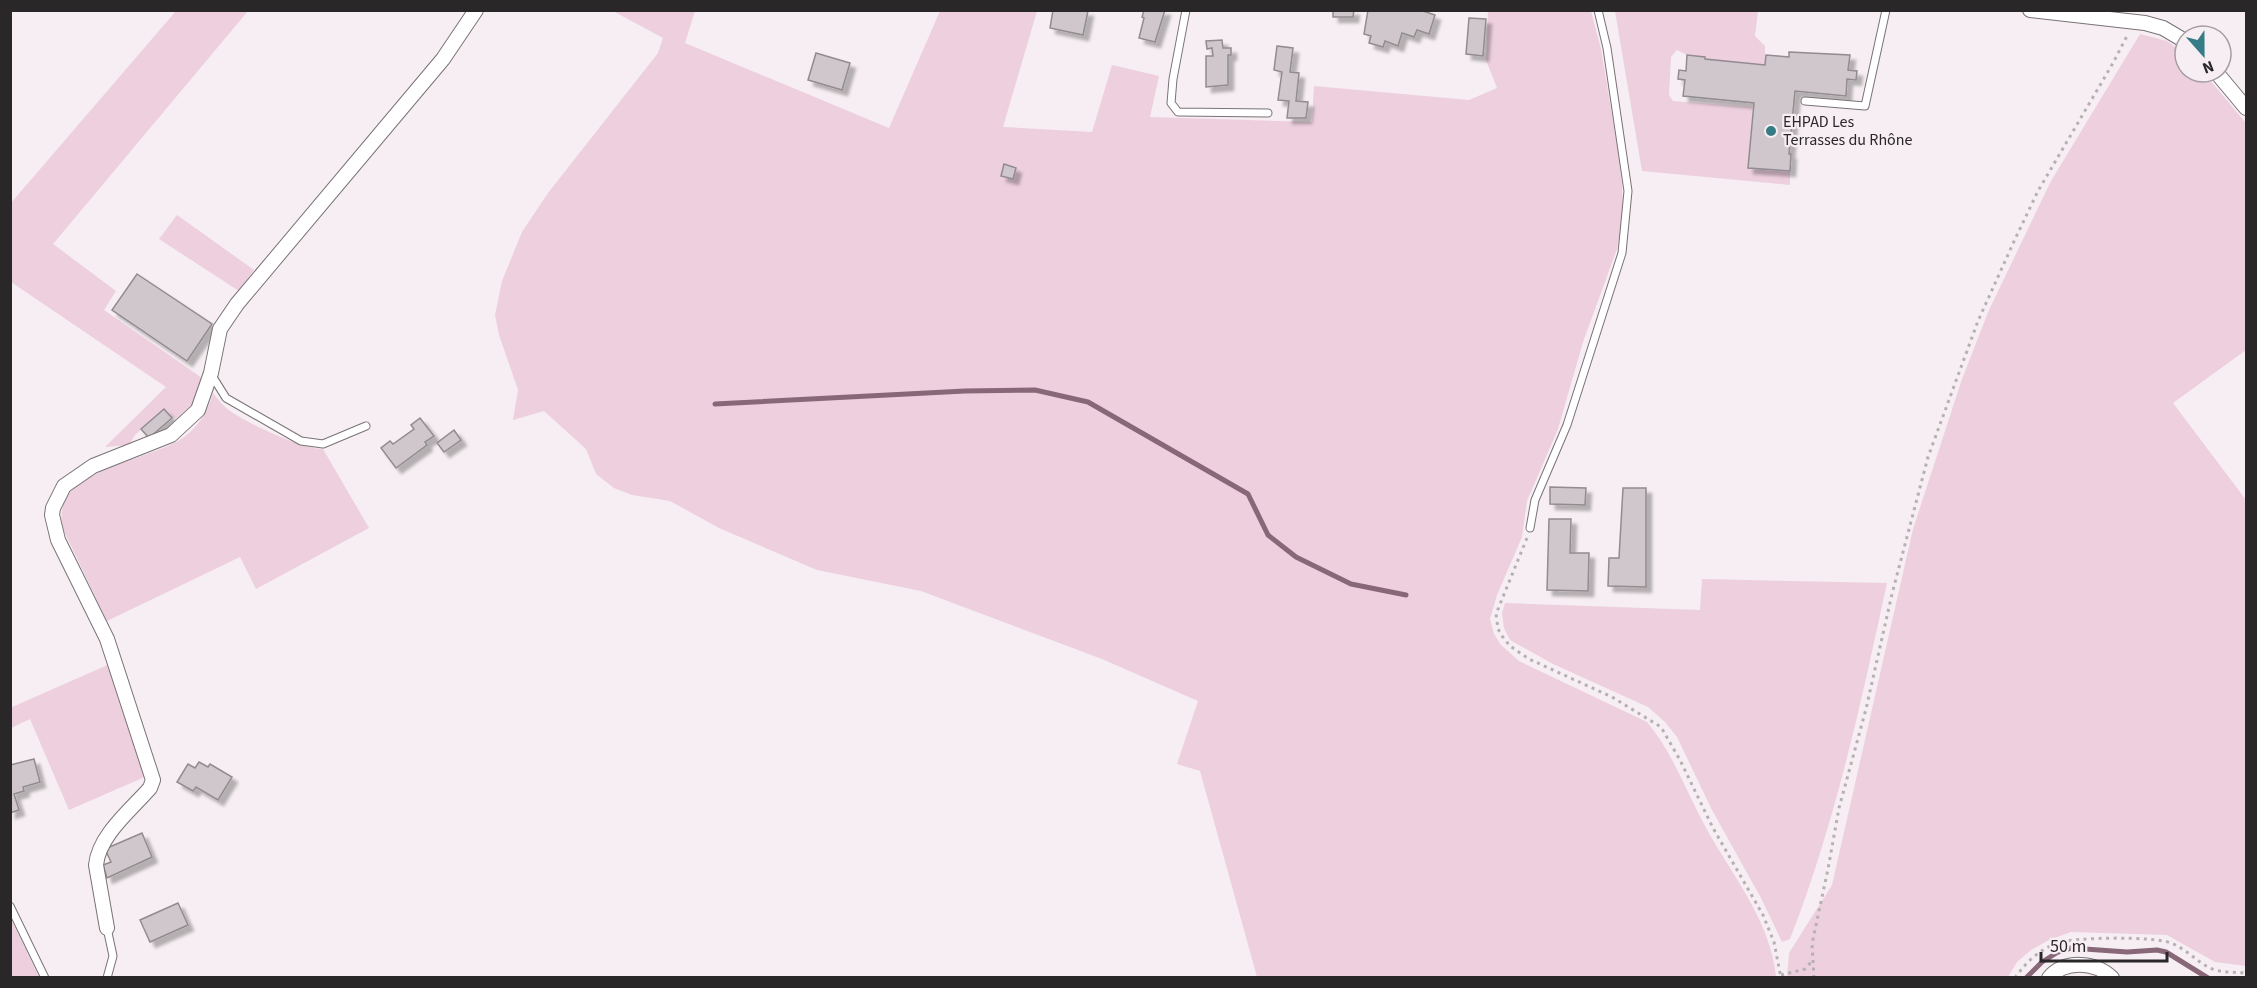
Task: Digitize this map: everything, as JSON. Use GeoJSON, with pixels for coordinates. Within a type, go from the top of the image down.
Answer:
{"type":"FeatureCollection","features":[{"type":"Feature","properties":{"kind":"street"},"geometry":{"type":"LineString","coordinates":[[107,928],[96,865],[97,856],[102,844],[150,788],[153,780],[107,639],[53,527],[53,508],[64,486],[93,466],[171,435],[198,410],[211,373],[220,329],[237,304],[442,59],[476,10]]}},
{"type":"Feature","properties":{"kind":"street"},"geometry":{"type":"LineString","coordinates":[[2030,10],[2130,23],[2145,17],[2173,34]]}},
{"type":"Feature","properties":{"kind":"street"},"geometry":{"type":"LineString","coordinates":[[2226,84],[2247,108]]}},
{"type":"Feature","properties":{"kind":"street"},"geometry":{"type":"LineString","coordinates":[[2049,978],[2055,970],[2071,964],[2086,965],[2109,974],[2112,978]]}},
{"type":"Feature","properties":{"kind":"lane"},"geometry":{"type":"LineString","coordinates":[[1186,10],[1173,79],[1171,103],[1179,112],[1268,113]]}},
{"type":"Feature","properties":{"kind":"lane"},"geometry":{"type":"LineString","coordinates":[[1530,528],[1535,500],[1567,425],[1622,253],[1628,191],[1607,48],[1598,10]]}},
{"type":"Feature","properties":{"kind":"lane"},"geometry":{"type":"LineString","coordinates":[[1805,101],[1865,106],[1886,10]]}},
{"type":"Feature","properties":{"kind":"lane"},"geometry":{"type":"LineString","coordinates":[[211,373],[226,398],[301,441],[323,444],[366,426]]}},
{"type":"Feature","properties":{"kind":"lane"},"geometry":{"type":"LineString","coordinates":[[10,906],[45,978]]}},
{"type":"Feature","properties":{"kind":"lane"},"geometry":{"type":"LineString","coordinates":[[107,928],[113,956],[107,978]]}},
{"type":"Feature","properties":{"kind":"path"},"geometry":{"type":"LineString","coordinates":[[1814,978],[1812,944],[1839,808],[1866,709],[1892,594],[1928,457],[1978,321],[2038,191],[2114,63],[2127,38],[2130,23]]}},
{"type":"Feature","properties":{"kind":"path"},"geometry":{"type":"LineString","coordinates":[[1530,528],[1496,614],[1498,630],[1510,646],[1529,658],[1612,697],[1661,727],[1718,837],[1763,915],[1774,942],[1781,976],[1805,969],[1813,960]]}},
{"type":"Feature","properties":{"kind":"path"},"geometry":{"type":"LineString","coordinates":[[2015,978],[2031,958],[2056,944],[2068,940],[2089,939],[2161,940],[2180,947],[2210,968],[2246,973]]}},
{"type":"Feature","properties":{"kind":"shaded area"},"geometry":{"type":"Polygon","coordinates":[[[176,11],[248,11],[53,244],[116,291],[104,310],[202,378],[193,405],[178,419],[160,413],[135,435],[129,445],[105,447],[166,387],[11,282],[11,203],[176,11]]]}},
{"type":"Feature","properties":{"kind":"shaded area"},"geometry":{"type":"Polygon","coordinates":[[[613,11],[695,11],[685,43],[889,128],[940,11],[1037,11],[1003,127],[1092,132],[1112,65],[1159,76],[1150,117],[1312,122],[1314,86],[1469,100],[1497,88],[1486,60],[1488,11],[1591,11],[1601,49],[1618,151],[1623,217],[1617,249],[1583,342],[1558,429],[1527,501],[1522,537],[1497,595],[1490,619],[1494,634],[1501,645],[1519,661],[1647,722],[1672,759],[1705,826],[1758,917],[1773,956],[1776,977],[1257,977],[1200,771],[1177,764],[1198,701],[1102,659],[921,591],[817,570],[719,528],[670,501],[632,495],[614,488],[596,474],[586,449],[544,411],[513,420],[518,390],[499,335],[495,315],[502,281],[522,232],[548,193],[658,53],[663,38],[613,11]]]}},
{"type":"Feature","properties":{"kind":"shaded area"},"geometry":{"type":"Polygon","coordinates":[[[1615,11],[1758,11],[1755,36],[1765,46],[1765,65],[1705,59],[1705,57],[1687,55],[1677,50],[1671,57],[1669,95],[1673,101],[1753,107],[1748,167],[1790,171],[1790,185],[1642,171],[1615,11]]]}},
{"type":"Feature","properties":{"kind":"shaded area"},"geometry":{"type":"Polygon","coordinates":[[[2140,34],[2167,41],[2173,45],[2173,84],[2213,84],[2246,123],[2246,350],[2173,403],[2246,500],[2246,966],[2215,962],[2167,935],[2071,932],[2031,950],[2017,962],[2008,977],[1787,977],[1789,953],[1832,885],[1913,529],[1962,379],[1989,310],[2051,181],[2140,34]]]}},
{"type":"Feature","properties":{"kind":"shaded area"},"geometry":{"type":"Polygon","coordinates":[[[177,215],[254,270],[239,291],[159,239],[177,215]]]}},
{"type":"Feature","properties":{"kind":"shaded area"},"geometry":{"type":"Polygon","coordinates":[[[213,393],[227,409],[252,424],[290,441],[323,449],[369,528],[256,589],[240,557],[107,621],[62,527],[65,500],[85,480],[100,472],[166,447],[184,437],[200,420],[213,393]]]}},
{"type":"Feature","properties":{"kind":"shaded area"},"geometry":{"type":"Polygon","coordinates":[[[1702,579],[1887,583],[1857,718],[1834,807],[1790,939],[1782,942],[1761,898],[1712,810],[1677,737],[1665,722],[1648,707],[1553,664],[1510,640],[1504,628],[1502,613],[1505,603],[1700,610],[1702,579]]]}},
{"type":"Feature","properties":{"kind":"shaded area"},"geometry":{"type":"Polygon","coordinates":[[[112,663],[147,776],[69,810],[30,719],[11,728],[10,708],[112,663]]]}},
{"type":"Feature","properties":{"kind":"shaded area"},"geometry":{"type":"Polygon","coordinates":[[[11,919],[39,977],[11,977],[11,919]]]}},
{"type":"Feature","properties":{"kind":"building"},"geometry":{"type":"Polygon","coordinates":[[[1053,10],[1088,11],[1083,35],[1050,28],[1053,10]]]}},
{"type":"Feature","properties":{"kind":"building"},"geometry":{"type":"Polygon","coordinates":[[[1144,10],[1165,10],[1155,42],[1139,38],[1144,10]]]}},
{"type":"Feature","properties":{"kind":"building"},"geometry":{"type":"Polygon","coordinates":[[[1333,10],[1354,10],[1353,17],[1333,17],[1333,10]]]}},
{"type":"Feature","properties":{"kind":"building"},"geometry":{"type":"Polygon","coordinates":[[[1368,10],[1420,10],[1435,15],[1429,34],[1417,30],[1414,37],[1402,33],[1398,46],[1385,41],[1383,47],[1369,43],[1371,36],[1364,34],[1368,10]]]}},
{"type":"Feature","properties":{"kind":"building"},"geometry":{"type":"Polygon","coordinates":[[[1469,18],[1486,19],[1483,56],[1466,54],[1469,18]]]}},
{"type":"Feature","properties":{"kind":"building"},"geometry":{"type":"Polygon","coordinates":[[[1222,40],[1223,48],[1231,48],[1231,55],[1228,55],[1228,85],[1206,87],[1206,56],[1213,56],[1212,48],[1207,49],[1206,41],[1222,40]]]}},
{"type":"Feature","properties":{"kind":"building"},"geometry":{"type":"Polygon","coordinates":[[[1277,46],[1293,48],[1290,72],[1299,73],[1296,101],[1308,102],[1306,118],[1287,118],[1289,101],[1278,100],[1282,72],[1274,70],[1277,46]]]}},
{"type":"Feature","properties":{"kind":"building","name":"EHPAD Les Terrasses du Rhône"},"geometry":{"type":"Polygon","coordinates":[[[1789,52],[1850,55],[1848,70],[1857,71],[1856,80],[1847,79],[1846,96],[1795,91],[1789,154],[1791,154],[1790,171],[1748,168],[1754,103],[1683,96],[1685,80],[1678,79],[1679,70],[1686,71],[1687,55],[1765,65],[1766,55],[1789,57],[1789,52]]]}},
{"type":"Feature","properties":{"kind":"building"},"geometry":{"type":"Polygon","coordinates":[[[816,53],[850,63],[842,90],[808,80],[816,53]]]}},
{"type":"Feature","properties":{"kind":"building"},"geometry":{"type":"Polygon","coordinates":[[[1004,164],[1016,168],[1013,179],[1001,176],[1004,164]]]}},
{"type":"Feature","properties":{"kind":"building"},"geometry":{"type":"Polygon","coordinates":[[[137,274],[212,324],[187,361],[112,310],[137,274]]]}},
{"type":"Feature","properties":{"kind":"building"},"geometry":{"type":"Polygon","coordinates":[[[164,409],[172,418],[149,438],[141,429],[164,409]]]}},
{"type":"Feature","properties":{"kind":"building"},"geometry":{"type":"Polygon","coordinates":[[[420,418],[434,436],[425,442],[427,445],[396,468],[381,448],[390,441],[393,444],[414,429],[411,425],[420,418]]]}},
{"type":"Feature","properties":{"kind":"building"},"geometry":{"type":"Polygon","coordinates":[[[454,430],[461,440],[444,452],[437,443],[454,430]]]}},
{"type":"Feature","properties":{"kind":"building"},"geometry":{"type":"Polygon","coordinates":[[[1550,487],[1586,488],[1585,505],[1550,504],[1550,487]]]}},
{"type":"Feature","properties":{"kind":"building"},"geometry":{"type":"Polygon","coordinates":[[[1623,488],[1646,488],[1646,587],[1608,586],[1609,558],[1619,558],[1623,488]]]}},
{"type":"Feature","properties":{"kind":"building"},"geometry":{"type":"Polygon","coordinates":[[[1549,519],[1571,519],[1570,553],[1589,553],[1588,591],[1547,590],[1549,519]]]}},
{"type":"Feature","properties":{"kind":"building"},"geometry":{"type":"Polygon","coordinates":[[[34,759],[40,782],[23,787],[24,791],[14,794],[19,810],[10,813],[10,765],[34,759]]]}},
{"type":"Feature","properties":{"kind":"building"},"geometry":{"type":"Polygon","coordinates":[[[199,762],[208,767],[210,764],[232,777],[218,800],[196,787],[193,791],[177,782],[188,764],[195,768],[199,762]]]}},
{"type":"Feature","properties":{"kind":"building"},"geometry":{"type":"Polygon","coordinates":[[[142,833],[152,857],[107,878],[103,865],[111,862],[105,849],[142,833]]]}},
{"type":"Feature","properties":{"kind":"building"},"geometry":{"type":"Polygon","coordinates":[[[178,903],[188,925],[150,942],[140,920],[178,903]]]}},
{"type":"Feature","properties":{"kind":"waterway"},"geometry":{"type":"LineString","coordinates":[[715,404],[965,391],[1035,390],[1088,402],[1248,494],[1268,535],[1296,557],[1351,584],[1406,595]]}},
{"type":"Feature","properties":{"kind":"waterway"},"geometry":{"type":"LineString","coordinates":[[2026,978],[2042,962],[2058,952],[2071,948],[2127,952],[2157,950],[2166,952],[2208,978]]}},
{"type":"Feature","properties":{"kind":"place","name":"EHPAD Les Terrasses du Rhône"},"geometry":{"type":"Point","coordinates":[1771,131]}}]}
